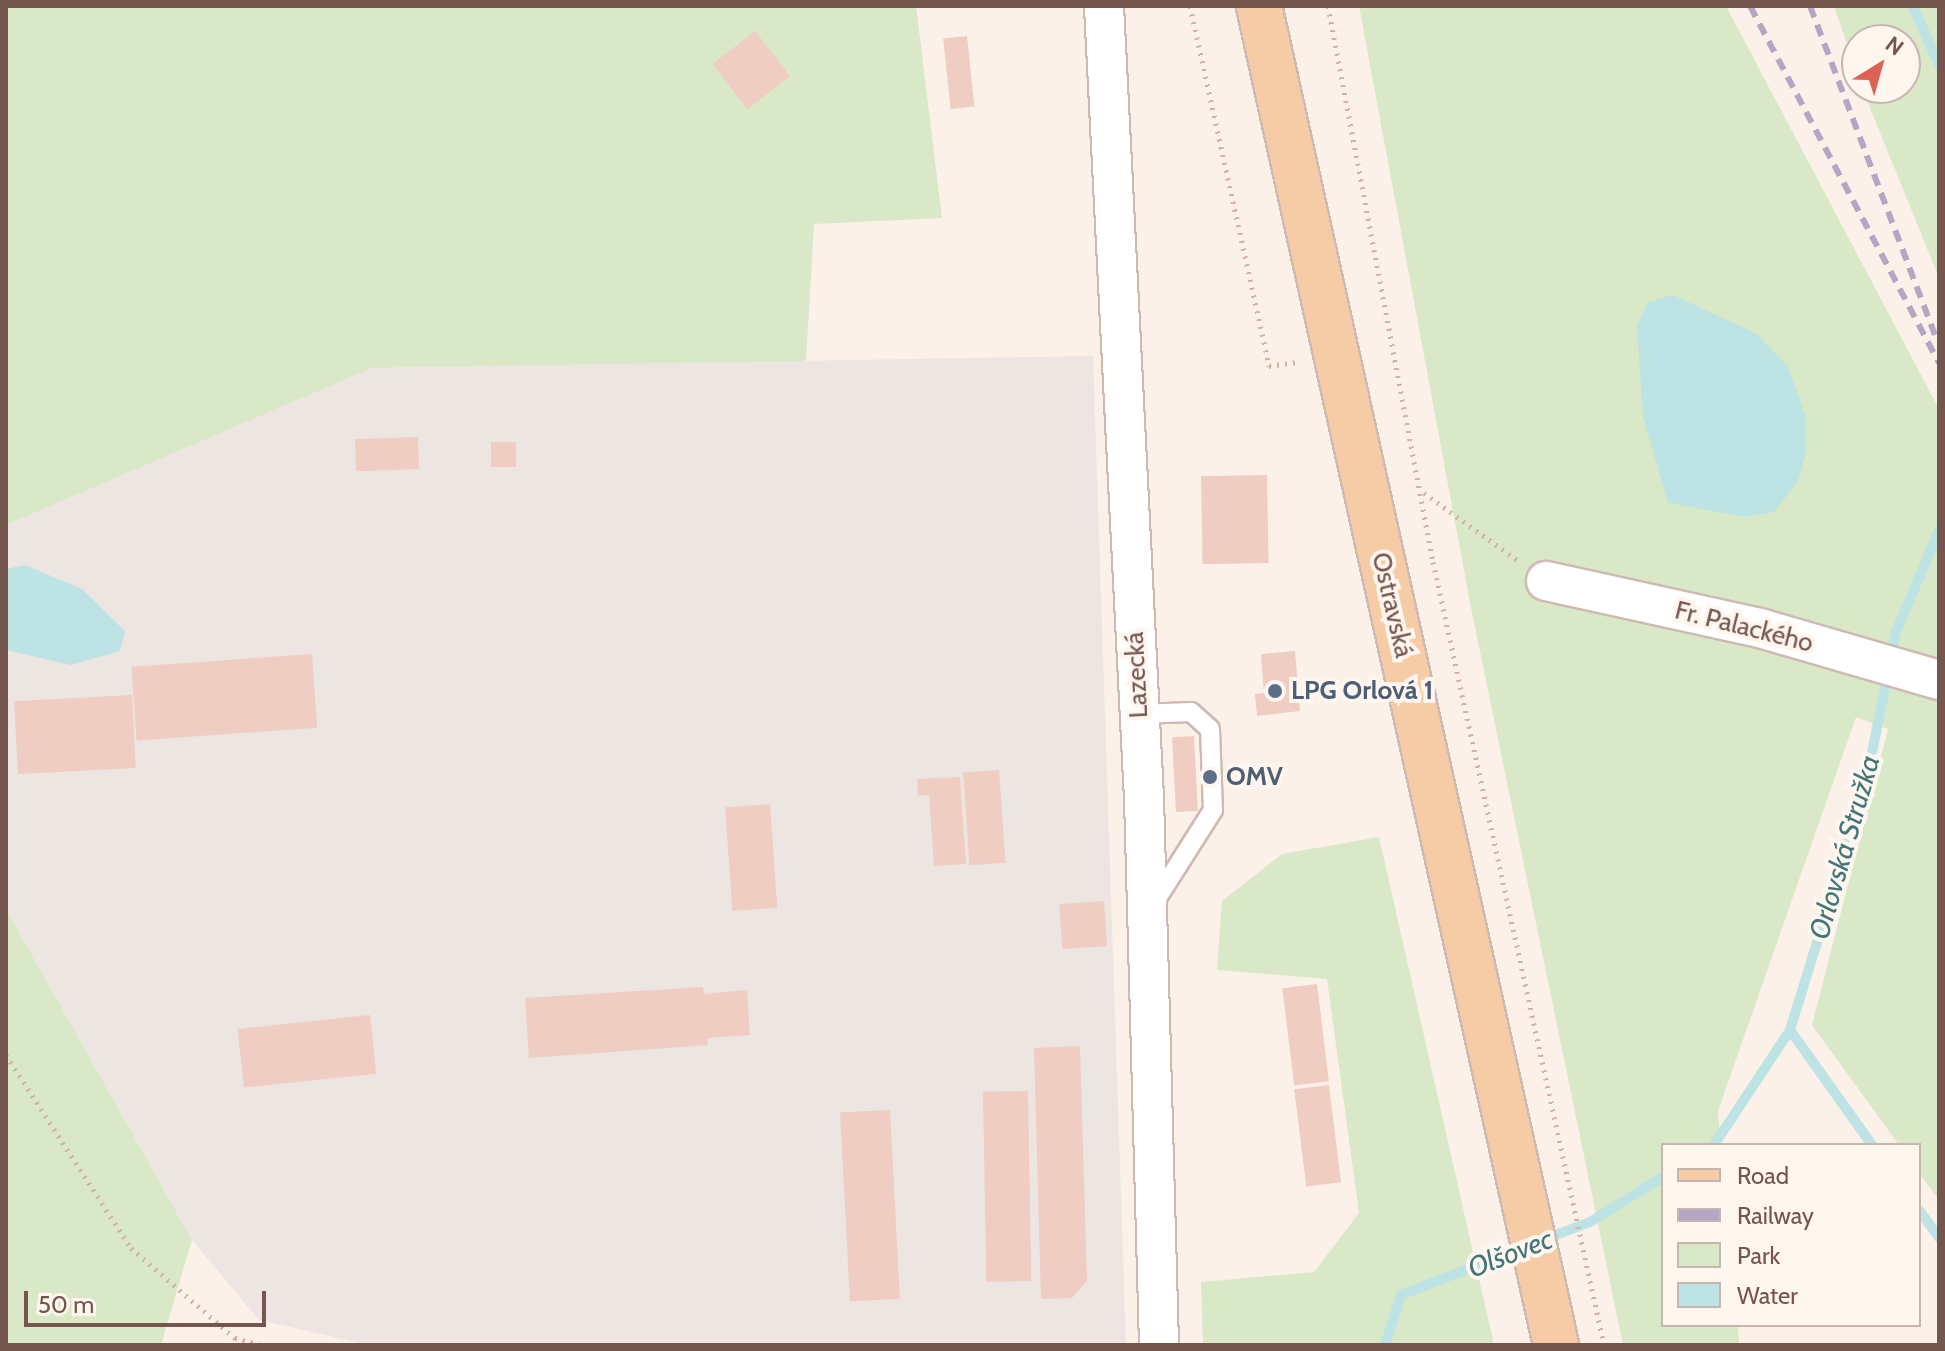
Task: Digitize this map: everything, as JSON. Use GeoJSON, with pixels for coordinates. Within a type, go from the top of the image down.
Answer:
{"type":"FeatureCollection","features":[{"type":"Feature","properties":{"kind":"main road","name":"Ostravská"},"geometry":{"type":"LineString","coordinates":[[1259,6],[1556,1345]]}},
{"type":"Feature","properties":{"kind":"street","name":"Lazecká"},"geometry":{"type":"LineString","coordinates":[[1104,6],[1140,714],[1159,1345]]}},
{"type":"Feature","properties":{"kind":"street","name":"Fr. Palackého"},"geometry":{"type":"LineString","coordinates":[[1546,581],[1760,628],[1939,680]]}},
{"type":"Feature","properties":{"kind":"lane"},"geometry":{"type":"LineString","coordinates":[[1140,714],[1191,712],[1210,729],[1213,810],[1148,914]]}},
{"type":"Feature","properties":{"kind":"path"},"geometry":{"type":"LineString","coordinates":[[1190,6],[1269,366],[1337,357]]}},
{"type":"Feature","properties":{"kind":"path"},"geometry":{"type":"LineString","coordinates":[[1328,6],[1423,493],[1604,1345]]}},
{"type":"Feature","properties":{"kind":"path"},"geometry":{"type":"LineString","coordinates":[[1423,493],[1546,581]]}},
{"type":"Feature","properties":{"kind":"path"},"geometry":{"type":"LineString","coordinates":[[6,1055],[131,1248],[235,1338],[262,1345]]}},
{"type":"Feature","properties":{"kind":"shaded area"},"geometry":{"type":"Polygon","coordinates":[[[1093,356],[1126,1345],[369,1345],[259,1320],[192,1240],[6,909],[6,525],[372,368],[1093,356]]]}},
{"type":"Feature","properties":{"kind":"green space"},"geometry":{"type":"Polygon","coordinates":[[[6,6],[916,6],[942,218],[814,224],[806,361],[372,368],[6,525],[6,6]]]}},
{"type":"Feature","properties":{"kind":"green space"},"geometry":{"type":"Polygon","coordinates":[[[1359,6],[1726,6],[1939,409],[1939,1200],[1921,1176],[1921,1143],[1898,1143],[1812,1025],[1888,729],[1856,717],[1718,1111],[1721,1143],[1661,1143],[1661,1327],[1738,1327],[1739,1345],[1623,1345],[1471,608],[1359,6]]]}},
{"type":"Feature","properties":{"kind":"green space"},"geometry":{"type":"Polygon","coordinates":[[[1834,6],[1939,6],[1939,278],[1868,104],[1921,104],[1921,24],[1841,26],[1834,6]]]}},
{"type":"Feature","properties":{"kind":"green space"},"geometry":{"type":"Polygon","coordinates":[[[1379,837],[1494,1345],[1203,1345],[1201,1282],[1314,1272],[1359,1213],[1327,979],[1217,970],[1222,901],[1282,854],[1379,837]]]}},
{"type":"Feature","properties":{"kind":"green space"},"geometry":{"type":"Polygon","coordinates":[[[6,909],[192,1240],[161,1345],[6,1345],[6,909]]]}},
{"type":"Feature","properties":{"kind":"water"},"geometry":{"type":"Polygon","coordinates":[[[1673,295],[1757,334],[1788,367],[1806,417],[1806,454],[1797,483],[1774,512],[1746,517],[1668,503],[1643,417],[1637,326],[1648,302],[1673,295]]]}},
{"type":"Feature","properties":{"kind":"water"},"geometry":{"type":"Polygon","coordinates":[[[25,565],[82,589],[125,631],[120,651],[71,665],[6,650],[6,569],[25,565]]]}},
{"type":"Feature","properties":{"kind":"building"},"geometry":{"type":"Polygon","coordinates":[[[755,31],[790,76],[748,109],[712,64],[755,31]]]}},
{"type":"Feature","properties":{"kind":"building"},"geometry":{"type":"Polygon","coordinates":[[[967,36],[974,107],[951,109],[943,39],[967,36]]]}},
{"type":"Feature","properties":{"kind":"building"},"geometry":{"type":"Polygon","coordinates":[[[418,437],[419,469],[356,471],[355,439],[418,437]]]}},
{"type":"Feature","properties":{"kind":"building"},"geometry":{"type":"Polygon","coordinates":[[[491,442],[516,442],[516,467],[491,467],[491,442]]]}},
{"type":"Feature","properties":{"kind":"building"},"geometry":{"type":"Polygon","coordinates":[[[1267,475],[1269,563],[1203,564],[1201,476],[1267,475]]]}},
{"type":"Feature","properties":{"kind":"building"},"geometry":{"type":"Polygon","coordinates":[[[1295,651],[1300,711],[1257,716],[1255,694],[1264,693],[1261,654],[1295,651]]]}},
{"type":"Feature","properties":{"kind":"building"},"geometry":{"type":"Polygon","coordinates":[[[312,654],[317,728],[137,740],[131,667],[312,654]]]}},
{"type":"Feature","properties":{"kind":"building"},"geometry":{"type":"Polygon","coordinates":[[[132,695],[136,768],[18,774],[14,701],[132,695]]]}},
{"type":"Feature","properties":{"kind":"building"},"geometry":{"type":"Polygon","coordinates":[[[1194,736],[1198,811],[1176,812],[1172,737],[1194,736]]]}},
{"type":"Feature","properties":{"kind":"building"},"geometry":{"type":"Polygon","coordinates":[[[999,770],[1005,863],[970,865],[963,773],[999,770]]]}},
{"type":"Feature","properties":{"kind":"building"},"geometry":{"type":"Polygon","coordinates":[[[960,777],[966,864],[934,866],[929,795],[918,796],[917,779],[960,777]]]}},
{"type":"Feature","properties":{"kind":"building"},"geometry":{"type":"Polygon","coordinates":[[[770,804],[777,908],[732,911],[725,807],[770,804]]]}},
{"type":"Feature","properties":{"kind":"building"},"geometry":{"type":"Polygon","coordinates":[[[1104,901],[1107,946],[1062,949],[1059,904],[1104,901]]]}},
{"type":"Feature","properties":{"kind":"building"},"geometry":{"type":"Polygon","coordinates":[[[1317,984],[1329,1081],[1294,1086],[1282,988],[1317,984]]]}},
{"type":"Feature","properties":{"kind":"building"},"geometry":{"type":"Polygon","coordinates":[[[703,987],[704,994],[747,990],[750,1035],[707,1038],[708,1045],[529,1058],[525,998],[703,987]]]}},
{"type":"Feature","properties":{"kind":"building"},"geometry":{"type":"Polygon","coordinates":[[[370,1015],[376,1074],[244,1088],[238,1029],[370,1015]]]}},
{"type":"Feature","properties":{"kind":"building"},"geometry":{"type":"Polygon","coordinates":[[[1080,1046],[1087,1281],[1072,1298],[1041,1299],[1034,1048],[1080,1046]]]}},
{"type":"Feature","properties":{"kind":"building"},"geometry":{"type":"Polygon","coordinates":[[[1329,1085],[1341,1182],[1306,1187],[1294,1089],[1329,1085]]]}},
{"type":"Feature","properties":{"kind":"building"},"geometry":{"type":"Polygon","coordinates":[[[1028,1091],[1031,1281],[986,1282],[983,1092],[1028,1091]]]}},
{"type":"Feature","properties":{"kind":"building"},"geometry":{"type":"Polygon","coordinates":[[[890,1110],[900,1299],[850,1301],[840,1113],[890,1110]]]}},
{"type":"Feature","properties":{"kind":"waterway","name":"Orlovská Stružka"},"geometry":{"type":"LineString","coordinates":[[1913,6],[1939,65]]}},
{"type":"Feature","properties":{"kind":"waterway","name":"Orlovská Stružka"},"geometry":{"type":"LineString","coordinates":[[1871,1143],[1790,1030],[1866,783],[1896,632],[1939,530]]}},
{"type":"Feature","properties":{"kind":"waterway","name":"Olšovec"},"geometry":{"type":"LineString","coordinates":[[1715,1143],[1790,1030]]}},
{"type":"Feature","properties":{"kind":"waterway","name":"Olšovec"},"geometry":{"type":"LineString","coordinates":[[1543,1240],[1590,1222],[1661,1178]]}},
{"type":"Feature","properties":{"kind":"waterway","name":"Orlovská Stružka"},"geometry":{"type":"LineString","coordinates":[[1921,1213],[1939,1238]]}},
{"type":"Feature","properties":{"kind":"waterway","name":"Olšovec"},"geometry":{"type":"LineString","coordinates":[[1385,1345],[1401,1295],[1524,1247]]}},
{"type":"Feature","properties":{"kind":"railway"},"geometry":{"type":"LineString","coordinates":[[1750,6],[1939,363]]}},
{"type":"Feature","properties":{"kind":"railway"},"geometry":{"type":"LineString","coordinates":[[1810,6],[1935,335]]}},
{"type":"Feature","properties":{"kind":"place","name":"LPG Orlová 1"},"geometry":{"type":"Point","coordinates":[1275,691]}},
{"type":"Feature","properties":{"kind":"place","name":"OMV"},"geometry":{"type":"Point","coordinates":[1210,777]}}]}
